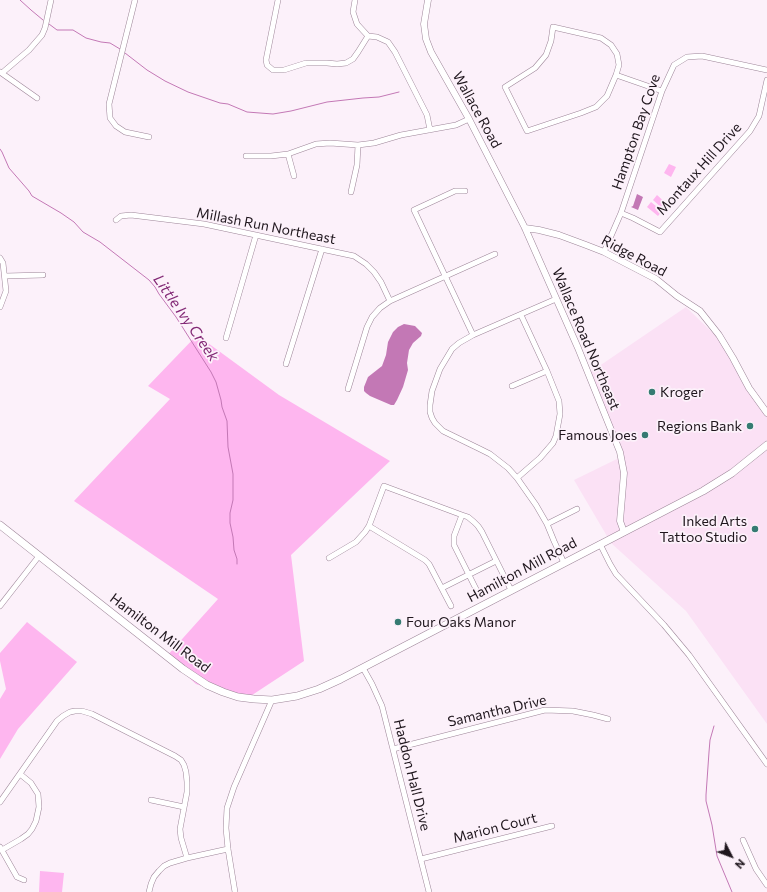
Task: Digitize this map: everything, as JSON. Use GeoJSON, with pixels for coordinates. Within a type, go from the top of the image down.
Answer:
{"type":"FeatureCollection","features":[{"type":"Feature","properties":{"kind":"main road","name":"Hamilton Mill Road"},"geometry":{"type":"LineString","coordinates":[[0,526],[183,669],[223,692],[238,697],[272,700],[297,696],[319,689],[363,668],[683,502],[725,478],[766,447]]}},
{"type":"Feature","properties":{"kind":"street"},"geometry":{"type":"LineString","coordinates":[[37,98],[1,72],[29,50],[42,35],[51,0]]}},
{"type":"Feature","properties":{"kind":"street"},"geometry":{"type":"LineString","coordinates":[[135,0],[109,104],[110,118],[116,126],[125,132],[149,137]]}},
{"type":"Feature","properties":{"kind":"street"},"geometry":{"type":"LineString","coordinates":[[278,0],[266,60],[267,65],[273,70],[284,70],[306,63],[346,63],[353,59],[368,36]]}},
{"type":"Feature","properties":{"kind":"street"},"geometry":{"type":"LineString","coordinates":[[355,0],[353,12],[356,24],[368,36],[377,37],[388,42],[392,47],[427,115],[430,130]]}},
{"type":"Feature","properties":{"kind":"street","name":"Wallace Road"},"geometry":{"type":"LineString","coordinates":[[428,0],[424,24],[426,39],[431,52],[469,118],[524,228]]}},
{"type":"Feature","properties":{"kind":"street"},"geometry":{"type":"LineString","coordinates":[[553,27],[601,38],[611,45],[617,54],[620,65],[616,75],[607,96],[596,107],[527,131],[505,86],[535,68],[546,55],[551,41],[553,27]]}},
{"type":"Feature","properties":{"kind":"street","name":"Hampton Bay Cove"},"geometry":{"type":"LineString","coordinates":[[604,252],[621,213],[662,91],[674,65],[687,57],[702,56],[767,70]]}},
{"type":"Feature","properties":{"kind":"street"},"geometry":{"type":"LineString","coordinates":[[616,75],[662,91]]}},
{"type":"Feature","properties":{"kind":"street","name":"Montaux Hill Drive"},"geometry":{"type":"LineString","coordinates":[[621,213],[660,232],[750,130],[759,116],[767,80]]}},
{"type":"Feature","properties":{"kind":"street"},"geometry":{"type":"LineString","coordinates":[[246,156],[288,154],[316,144],[330,143],[358,145],[374,143],[401,135],[456,125],[469,118]]}},
{"type":"Feature","properties":{"kind":"street"},"geometry":{"type":"LineString","coordinates":[[351,192],[357,165],[358,145]]}},
{"type":"Feature","properties":{"kind":"street"},"geometry":{"type":"LineString","coordinates":[[288,154],[294,176]]}},
{"type":"Feature","properties":{"kind":"street"},"geometry":{"type":"LineString","coordinates":[[465,191],[455,191],[414,210],[473,335]]}},
{"type":"Feature","properties":{"kind":"street","name":"Millash Run Northeast"},"geometry":{"type":"LineString","coordinates":[[116,220],[121,216],[131,215],[204,224],[354,256],[366,264],[374,272],[381,282],[390,301]]}},
{"type":"Feature","properties":{"kind":"street","name":"Ridge Road"},"geometry":{"type":"LineString","coordinates":[[524,228],[539,230],[604,252],[656,279],[677,296],[700,311],[719,335],[749,388],[767,413]]}},
{"type":"Feature","properties":{"kind":"street","name":"Wallace Road Northeast"},"geometry":{"type":"LineString","coordinates":[[524,228],[578,348],[620,452],[624,473],[620,521],[624,532]]}},
{"type":"Feature","properties":{"kind":"street"},"geometry":{"type":"LineString","coordinates":[[226,338],[256,235]]}},
{"type":"Feature","properties":{"kind":"street"},"geometry":{"type":"LineString","coordinates":[[286,364],[322,249]]}},
{"type":"Feature","properties":{"kind":"street"},"geometry":{"type":"LineString","coordinates":[[348,389],[367,327],[372,317],[380,308],[390,301],[494,254]]}},
{"type":"Feature","properties":{"kind":"street"},"geometry":{"type":"LineString","coordinates":[[0,258],[5,276],[6,291],[0,307]]}},
{"type":"Feature","properties":{"kind":"street"},"geometry":{"type":"LineString","coordinates":[[5,276],[44,275]]}},
{"type":"Feature","properties":{"kind":"street"},"geometry":{"type":"LineString","coordinates":[[556,299],[473,335],[452,349],[440,369],[432,391],[430,412],[432,418],[443,431],[490,454],[508,468],[517,478],[547,524],[564,563]]}},
{"type":"Feature","properties":{"kind":"street"},"geometry":{"type":"LineString","coordinates":[[517,478],[553,443],[556,436],[560,414],[559,401],[521,315]]}},
{"type":"Feature","properties":{"kind":"street"},"geometry":{"type":"LineString","coordinates":[[512,386],[547,371]]}},
{"type":"Feature","properties":{"kind":"street"},"geometry":{"type":"LineString","coordinates":[[329,558],[356,542],[369,526],[384,486],[468,517],[478,526],[511,590]]}},
{"type":"Feature","properties":{"kind":"street"},"geometry":{"type":"LineString","coordinates":[[547,524],[578,509]]}},
{"type":"Feature","properties":{"kind":"street"},"geometry":{"type":"LineString","coordinates":[[462,515],[454,536],[454,545],[478,593]]}},
{"type":"Feature","properties":{"kind":"street"},"geometry":{"type":"LineString","coordinates":[[369,526],[429,564],[451,606]]}},
{"type":"Feature","properties":{"kind":"street"},"geometry":{"type":"LineString","coordinates":[[600,544],[616,574],[690,655],[767,764]]}},
{"type":"Feature","properties":{"kind":"street"},"geometry":{"type":"LineString","coordinates":[[0,606],[39,556]]}},
{"type":"Feature","properties":{"kind":"street"},"geometry":{"type":"LineString","coordinates":[[442,588],[496,561]]}},
{"type":"Feature","properties":{"kind":"street","name":"Haddon Hall Drive"},"geometry":{"type":"LineString","coordinates":[[363,668],[382,706],[429,892]]}},
{"type":"Feature","properties":{"kind":"street"},"geometry":{"type":"LineString","coordinates":[[235,892],[226,828],[227,808],[234,787],[272,700]]}},
{"type":"Feature","properties":{"kind":"street","name":"Samantha Drive"},"geometry":{"type":"LineString","coordinates":[[393,749],[545,710],[574,711],[608,719]]}},
{"type":"Feature","properties":{"kind":"street"},"geometry":{"type":"LineString","coordinates":[[0,802],[57,721],[70,712],[82,711],[92,714],[161,748],[181,760],[187,777],[187,792],[180,829],[187,858]]}},
{"type":"Feature","properties":{"kind":"street"},"geometry":{"type":"LineString","coordinates":[[20,774],[31,783],[38,794],[39,807],[36,821],[28,834],[21,839],[1,848],[17,877],[24,880]]}},
{"type":"Feature","properties":{"kind":"street"},"geometry":{"type":"LineString","coordinates":[[151,800],[184,806]]}},
{"type":"Feature","properties":{"kind":"street","name":"Marion Court"},"geometry":{"type":"LineString","coordinates":[[421,859],[552,826]]}},
{"type":"Feature","properties":{"kind":"street"},"geometry":{"type":"LineString","coordinates":[[743,840],[756,869],[767,885]]}},
{"type":"Feature","properties":{"kind":"street"},"geometry":{"type":"LineString","coordinates":[[149,892],[154,877],[164,866],[187,858],[228,849]]}},
{"type":"Feature","properties":{"kind":"shaded area"},"geometry":{"type":"Polygon","coordinates":[[[669,164],[676,167],[671,177],[664,173],[669,164]]]}},
{"type":"Feature","properties":{"kind":"shaded area"},"geometry":{"type":"Polygon","coordinates":[[[637,194],[643,197],[638,210],[631,207],[633,206],[637,194]]]}},
{"type":"Feature","properties":{"kind":"shaded area"},"geometry":{"type":"Polygon","coordinates":[[[657,195],[668,205],[664,210],[653,200],[657,195]]]}},
{"type":"Feature","properties":{"kind":"shaded area"},"geometry":{"type":"Polygon","coordinates":[[[651,202],[662,211],[658,216],[647,207],[651,202]]]}},
{"type":"Feature","properties":{"kind":"shaded area"},"geometry":{"type":"Polygon","coordinates":[[[686,307],[718,338],[726,353],[727,352],[767,407],[767,724],[686,611],[611,543],[574,480],[621,457],[589,373],[686,307]]]}},
{"type":"Feature","properties":{"kind":"shaded area"},"geometry":{"type":"Polygon","coordinates":[[[404,324],[415,326],[422,333],[409,350],[407,363],[408,370],[403,387],[394,405],[391,405],[370,396],[364,391],[364,387],[368,377],[382,366],[386,355],[388,342],[393,332],[404,324]]]}},
{"type":"Feature","properties":{"kind":"shaded area"},"geometry":{"type":"Polygon","coordinates":[[[197,335],[279,395],[390,461],[291,555],[304,661],[243,701],[196,684],[166,657],[218,599],[74,501],[170,399],[148,386],[197,335]]]}},
{"type":"Feature","properties":{"kind":"shaded area"},"geometry":{"type":"Polygon","coordinates":[[[27,622],[77,662],[18,729],[0,759],[0,699],[6,689],[0,661],[0,653],[27,622]]]}},
{"type":"Feature","properties":{"kind":"shaded area"},"geometry":{"type":"Polygon","coordinates":[[[40,871],[64,873],[62,892],[39,892],[40,871]]]}},
{"type":"Feature","properties":{"kind":"waterway"},"geometry":{"type":"LineString","coordinates":[[20,0],[43,20]]}},
{"type":"Feature","properties":{"kind":"waterway"},"geometry":{"type":"LineString","coordinates":[[49,24],[57,30],[73,30],[86,38],[110,43],[120,49]]}},
{"type":"Feature","properties":{"kind":"waterway"},"geometry":{"type":"LineString","coordinates":[[125,53],[147,70],[165,81],[188,92],[220,103],[228,104],[247,112],[273,114],[327,102],[379,97],[399,92]]}},
{"type":"Feature","properties":{"kind":"waterway","name":"Little Ivy Creek"},"geometry":{"type":"LineString","coordinates":[[0,149],[9,168],[32,196],[74,222],[83,232],[100,242],[149,280],[176,317],[211,372],[216,382],[227,421],[228,447],[233,474],[233,500],[230,513],[230,523],[237,564]]}},
{"type":"Feature","properties":{"kind":"waterway"},"geometry":{"type":"LineString","coordinates":[[714,726],[710,740],[706,801],[717,856],[732,892]]}},
{"type":"Feature","properties":{"kind":"place","name":"Kroger"},"geometry":{"type":"Point","coordinates":[652,392]}},
{"type":"Feature","properties":{"kind":"place","name":"Regions Bank"},"geometry":{"type":"Point","coordinates":[750,426]}},
{"type":"Feature","properties":{"kind":"place","name":"Famous Joes"},"geometry":{"type":"Point","coordinates":[645,435]}},
{"type":"Feature","properties":{"kind":"place","name":"Inked Arts Tattoo Studio"},"geometry":{"type":"Point","coordinates":[755,529]}},
{"type":"Feature","properties":{"kind":"place","name":"Four Oaks Manor"},"geometry":{"type":"Point","coordinates":[398,622]}}]}
